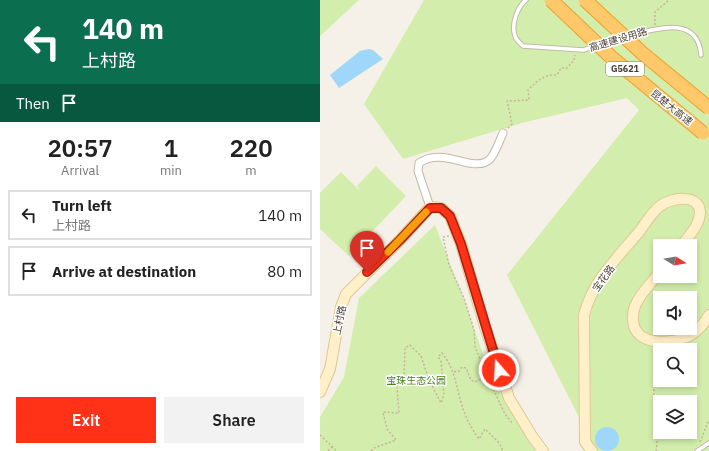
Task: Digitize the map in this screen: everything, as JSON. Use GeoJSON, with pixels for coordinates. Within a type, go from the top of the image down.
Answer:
{"type":"FeatureCollection","features":[{"type":"Feature","properties":{"kind":"highway","name":"昆楚大高速"},"geometry":{"type":"LineString","coordinates":[[551,0],[611,57],[703,133]]}},
{"type":"Feature","properties":{"kind":"highway","name":"G5621"},"geometry":{"type":"LineString","coordinates":[[585,0],[642,53],[709,108]]}},
{"type":"Feature","properties":{"kind":"main road","name":"宝花路"},"geometry":{"type":"LineString","coordinates":[[592,451],[585,442],[584,315],[588,300],[596,284],[660,206],[699,193]]}},
{"type":"Feature","properties":{"kind":"main road"},"geometry":{"type":"LineString","coordinates":[[682,198],[692,200],[699,206],[700,213],[697,225],[686,239]]}},
{"type":"Feature","properties":{"kind":"main road"},"geometry":{"type":"LineString","coordinates":[[430,208],[441,208],[450,216],[457,233],[485,327],[509,398],[543,451]]}},
{"type":"Feature","properties":{"kind":"main road","name":"上村路"},"geometry":{"type":"LineString","coordinates":[[320,392],[330,369],[340,307],[346,294],[430,208]]}},
{"type":"Feature","properties":{"kind":"main road"},"geometry":{"type":"LineString","coordinates":[[653,281],[641,296],[632,315],[637,331],[641,336],[655,342],[676,340],[689,336],[706,321],[709,315]]}},
{"type":"Feature","properties":{"kind":"street"},"geometry":{"type":"LineString","coordinates":[[430,208],[418,171],[419,162],[428,157],[437,156],[476,165],[485,163],[491,157],[503,133]]}},
{"type":"Feature","properties":{"kind":"lane","name":"高速建设用路"},"geometry":{"type":"LineString","coordinates":[[526,0],[520,4],[515,20],[515,36],[523,46],[583,50],[655,28],[684,29],[694,33],[700,43],[701,55]]}},
{"type":"Feature","properties":{"kind":"lane"},"geometry":{"type":"LineString","coordinates":[[697,451],[709,443]]}},
{"type":"Feature","properties":{"kind":"path"},"geometry":{"type":"LineString","coordinates":[[655,28],[654,12],[669,0]]}},
{"type":"Feature","properties":{"kind":"path"},"geometry":{"type":"LineString","coordinates":[[512,124],[507,101],[529,100],[528,90],[541,78],[557,75],[561,68],[567,68],[574,60]]}},
{"type":"Feature","properties":{"kind":"path"},"geometry":{"type":"LineString","coordinates":[[457,233],[443,237],[449,265],[464,298],[474,330],[475,347],[505,414],[514,425]]}},
{"type":"Feature","properties":{"kind":"path"},"geometry":{"type":"LineString","coordinates":[[371,451],[374,448],[396,440],[387,429],[383,412],[399,413],[396,387],[404,375],[405,348],[410,345],[421,356],[429,380],[441,403],[444,395],[441,361],[438,358],[442,353],[454,372],[460,401],[471,428],[479,439],[485,429],[500,444],[503,451]]}},
{"type":"Feature","properties":{"kind":"path"},"geometry":{"type":"LineString","coordinates":[[454,372],[458,371],[462,367],[466,368],[471,380],[475,382],[487,376]]}},
{"type":"Feature","properties":{"kind":"path"},"geometry":{"type":"LineString","coordinates":[[656,387],[655,426],[658,441],[656,451]]}},
{"type":"Feature","properties":{"kind":"path"},"geometry":{"type":"LineString","coordinates":[[699,445],[709,420]]}},
{"type":"Feature","properties":{"kind":"path"},"geometry":{"type":"LineString","coordinates":[[320,435],[337,451]]}},
{"type":"Feature","properties":{"kind":"path"},"geometry":{"type":"LineString","coordinates":[[328,451],[332,446]]}},
{"type":"Feature","properties":{"kind":"green space"},"geometry":{"type":"Polygon","coordinates":[[[320,0],[359,0],[320,36],[320,0]]]}},
{"type":"Feature","properties":{"kind":"green space"},"geometry":{"type":"Polygon","coordinates":[[[424,0],[709,0],[709,451],[596,451],[507,275],[639,110],[627,98],[522,123],[403,159],[364,104],[424,0]]]}},
{"type":"Feature","properties":{"kind":"green space"},"geometry":{"type":"Polygon","coordinates":[[[376,166],[406,196],[349,256],[320,229],[320,193],[341,172],[360,191],[357,186],[376,166]]]}},
{"type":"Feature","properties":{"kind":"green space","name":"宝珠生态公园"},"geometry":{"type":"Polygon","coordinates":[[[435,225],[467,307],[491,378],[535,451],[320,451],[320,417],[344,377],[359,298],[435,225]]]}},
{"type":"Feature","properties":{"kind":"water"},"geometry":{"type":"Polygon","coordinates":[[[369,49],[373,50],[383,59],[339,88],[330,75],[360,51],[369,49]]]}},
{"type":"Feature","properties":{"kind":"water"},"geometry":{"type":"Polygon","coordinates":[[[607,427],[615,431],[619,439],[615,447],[607,451],[599,447],[595,439],[599,431],[607,427]]]}},
{"type":"Feature","properties":{"kind":"slow traffic"},"geometry":{"type":"LineString","coordinates":[[388,252],[426,212]]}},
{"type":"Feature","properties":{"kind":"route"},"geometry":{"type":"LineString","coordinates":[[367,272],[430,208],[441,208],[450,216],[461,244],[499,370]]}}]}
